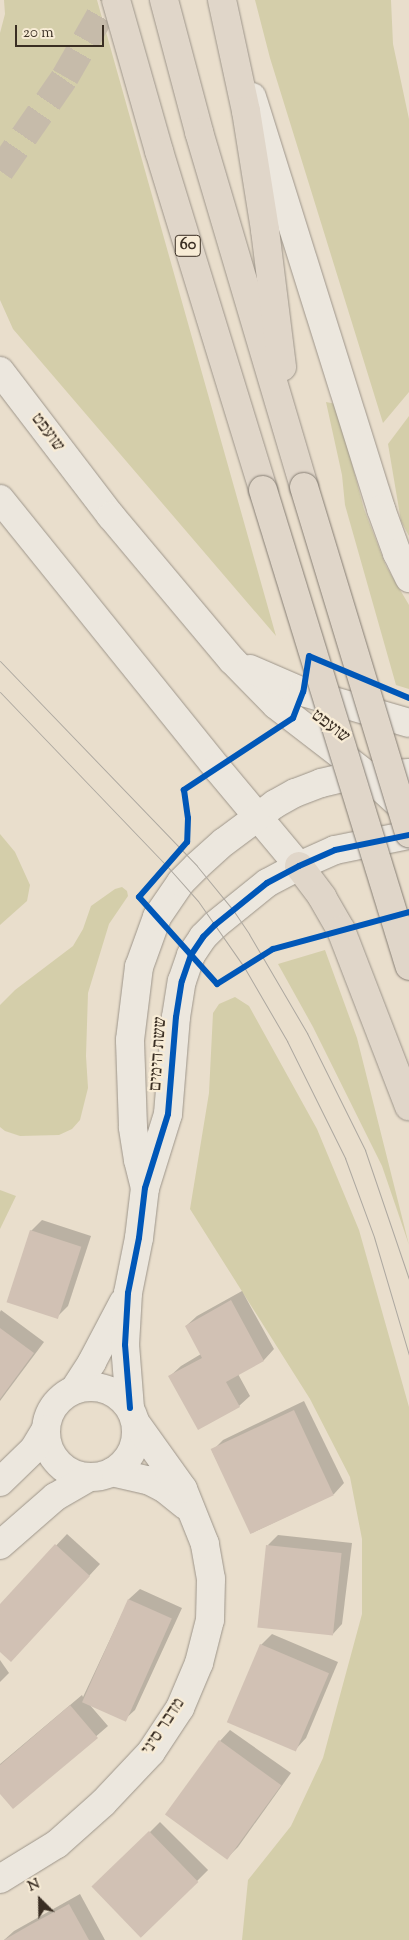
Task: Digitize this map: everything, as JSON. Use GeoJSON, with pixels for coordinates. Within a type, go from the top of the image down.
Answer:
{"type":"FeatureCollection","features":[{"type":"Feature","properties":{"kind":"highway","name":"60"},"geometry":{"type":"LineString","coordinates":[[116,0],[263,490],[409,966]]}},
{"type":"Feature","properties":{"kind":"highway","name":"60"},"geometry":{"type":"LineString","coordinates":[[164,0],[199,132],[409,834]]}},
{"type":"Feature","properties":{"kind":"highway"},"geometry":{"type":"LineString","coordinates":[[222,0],[246,112],[254,161],[293,450]]}},
{"type":"Feature","properties":{"kind":"highway"},"geometry":{"type":"LineString","coordinates":[[299,866],[322,898],[341,930],[409,1106]]}},
{"type":"Feature","properties":{"kind":"street"},"geometry":{"type":"LineString","coordinates":[[222,0],[381,509],[397,553],[409,578]]}},
{"type":"Feature","properties":{"kind":"street","name":"שועפט"},"geometry":{"type":"LineString","coordinates":[[0,371],[111,516],[232,660],[276,705],[367,775],[409,814]]}},
{"type":"Feature","properties":{"kind":"street"},"geometry":{"type":"LineString","coordinates":[[0,499],[217,768],[299,866]]}},
{"type":"Feature","properties":{"kind":"street"},"geometry":{"type":"LineString","coordinates":[[232,660],[273,681],[303,692],[409,723]]}},
{"type":"Feature","properties":{"kind":"street","name":"ששת הימים"},"geometry":{"type":"LineString","coordinates":[[145,1188],[133,1127],[130,1040],[140,967],[149,935],[157,917],[182,882],[224,842],[258,816],[295,793],[321,783],[367,775],[409,773]]}},
{"type":"Feature","properties":{"kind":"street","name":"ששת הימים"},"geometry":{"type":"LineString","coordinates":[[133,1416],[125,1345],[128,1293],[140,1238],[145,1188],[168,1114],[176,1017],[182,981],[191,955],[203,937],[248,896],[299,866],[335,850],[360,843],[409,834]]}},
{"type":"Feature","properties":{"kind":"street","name":"ששת הימים"},"geometry":{"type":"LineString","coordinates":[[74,1390],[109,1332],[128,1293]]}},
{"type":"Feature","properties":{"kind":"street"},"geometry":{"type":"LineString","coordinates":[[0,1482],[34,1449],[46,1429],[55,1404],[74,1390],[89,1386],[104,1388],[124,1399],[133,1416],[136,1438],[130,1456],[55,1497],[0,1545]]}},
{"type":"Feature","properties":{"kind":"street","name":"מדבר סיני"},"geometry":{"type":"LineString","coordinates":[[0,1880],[57,1844],[103,1803],[150,1752],[180,1708],[200,1663],[210,1620],[211,1579],[205,1544],[184,1489],[133,1416]]}},
{"type":"Feature","properties":{"kind":"street"},"geometry":{"type":"LineString","coordinates":[[46,1429],[48,1444],[60,1464],[74,1473],[148,1480],[164,1488],[195,1514]]}},
{"type":"Feature","properties":{"kind":"shaded area"},"geometry":{"type":"Polygon","coordinates":[[[4,0],[97,0],[276,636],[13,329],[0,300],[0,33],[5,14],[4,0]]]}},
{"type":"Feature","properties":{"kind":"shaded area"},"geometry":{"type":"Polygon","coordinates":[[[255,0],[391,0],[393,44],[409,119],[409,392],[383,423],[270,58],[255,0]]]}},
{"type":"Feature","properties":{"kind":"shaded area"},"geometry":{"type":"Polygon","coordinates":[[[326,402],[336,404],[364,509],[386,566],[409,605],[409,689],[396,685],[345,505],[342,475],[326,402]]]}},
{"type":"Feature","properties":{"kind":"shaded area"},"geometry":{"type":"Polygon","coordinates":[[[409,416],[409,536],[401,521],[388,444],[409,416]]]}},
{"type":"Feature","properties":{"kind":"shaded area"},"geometry":{"type":"Polygon","coordinates":[[[0,834],[15,852],[30,885],[27,901],[0,925],[0,834]]]}},
{"type":"Feature","properties":{"kind":"shaded area"},"geometry":{"type":"Polygon","coordinates":[[[122,887],[127,891],[128,896],[109,924],[88,993],[86,1056],[88,1088],[80,1120],[72,1129],[59,1135],[20,1136],[5,1131],[0,1127],[0,1005],[15,990],[73,946],[83,929],[91,906],[115,889],[122,887]]]}},
{"type":"Feature","properties":{"kind":"shaded area"},"geometry":{"type":"Polygon","coordinates":[[[325,950],[357,1038],[409,1245],[382,1166],[313,1027],[278,964],[325,950]]]}},
{"type":"Feature","properties":{"kind":"shaded area"},"geometry":{"type":"Polygon","coordinates":[[[235,997],[249,1006],[317,1129],[359,1230],[409,1407],[409,1940],[242,1940],[248,1880],[291,1826],[323,1758],[362,1614],[362,1539],[350,1477],[310,1399],[190,1209],[209,1093],[213,1013],[219,1004],[235,997]]]}},
{"type":"Feature","properties":{"kind":"shaded area"},"geometry":{"type":"Polygon","coordinates":[[[0,1190],[16,1196],[0,1229],[0,1190]]]}},
{"type":"Feature","properties":{"kind":"building"},"geometry":{"type":"Polygon","coordinates":[[[30,1230],[81,1247],[58,1319],[7,1302],[30,1230]]]}},
{"type":"Feature","properties":{"kind":"building"},"geometry":{"type":"Polygon","coordinates":[[[231,1300],[264,1361],[226,1382],[240,1407],[198,1430],[168,1376],[202,1358],[185,1326],[231,1300]]]}},
{"type":"Feature","properties":{"kind":"building"},"geometry":{"type":"Polygon","coordinates":[[[0,1328],[34,1353],[0,1399],[0,1328]]]}},
{"type":"Feature","properties":{"kind":"building"},"geometry":{"type":"Polygon","coordinates":[[[294,1410],[334,1495],[250,1534],[211,1449],[294,1410]]]}},
{"type":"Feature","properties":{"kind":"building"},"geometry":{"type":"Polygon","coordinates":[[[55,1544],[90,1576],[11,1662],[0,1652],[0,1604],[55,1544]]]}},
{"type":"Feature","properties":{"kind":"building"},"geometry":{"type":"Polygon","coordinates":[[[266,1545],[342,1553],[333,1635],[257,1628],[266,1545]]]}},
{"type":"Feature","properties":{"kind":"building"},"geometry":{"type":"Polygon","coordinates":[[[128,1599],[172,1619],[126,1722],[82,1702],[128,1599]]]}},
{"type":"Feature","properties":{"kind":"building"},"geometry":{"type":"Polygon","coordinates":[[[260,1644],[329,1673],[296,1752],[227,1722],[260,1644]]]}},
{"type":"Feature","properties":{"kind":"building"},"geometry":{"type":"Polygon","coordinates":[[[70,1705],[98,1738],[13,1809],[0,1794],[0,1765],[70,1705]]]}},
{"type":"Feature","properties":{"kind":"building"},"geometry":{"type":"Polygon","coordinates":[[[219,1740],[281,1785],[227,1860],[165,1814],[219,1740]]]}},
{"type":"Feature","properties":{"kind":"building"},"geometry":{"type":"Polygon","coordinates":[[[149,1831],[198,1882],[141,1938],[91,1887],[149,1831]]]}},
{"type":"Feature","properties":{"kind":"building"},"geometry":{"type":"Polygon","coordinates":[[[69,1904],[89,1940],[4,1940],[30,1925],[69,1904]]]}},
{"type":"Feature","properties":{"kind":"tunnel"},"geometry":{"type":"LineString","coordinates":[[0,171],[65,77],[109,0]]}},
{"type":"Feature","properties":{"kind":"tram line"},"geometry":{"type":"LineString","coordinates":[[0,661],[197,866],[233,910],[249,934],[307,1033],[365,1150],[409,1279]]}},
{"type":"Feature","properties":{"kind":"tram line"},"geometry":{"type":"LineString","coordinates":[[0,692],[166,865],[198,901],[244,967],[287,1041],[345,1158],[374,1237],[409,1355]]}},
{"type":"Feature","properties":{"kind":"cycle path"},"geometry":{"type":"LineString","coordinates":[[409,698],[309,656],[303,692],[293,718],[184,790],[188,818],[187,842],[139,897],[217,984],[273,949],[409,912]]}},
{"type":"Feature","properties":{"kind":"cycle path"},"geometry":{"type":"LineString","coordinates":[[130,1408],[125,1345],[128,1293],[139,1238],[145,1188],[168,1114],[176,1017],[182,981],[191,955],[203,937],[215,925],[267,883],[335,850],[409,835]]}}]}
